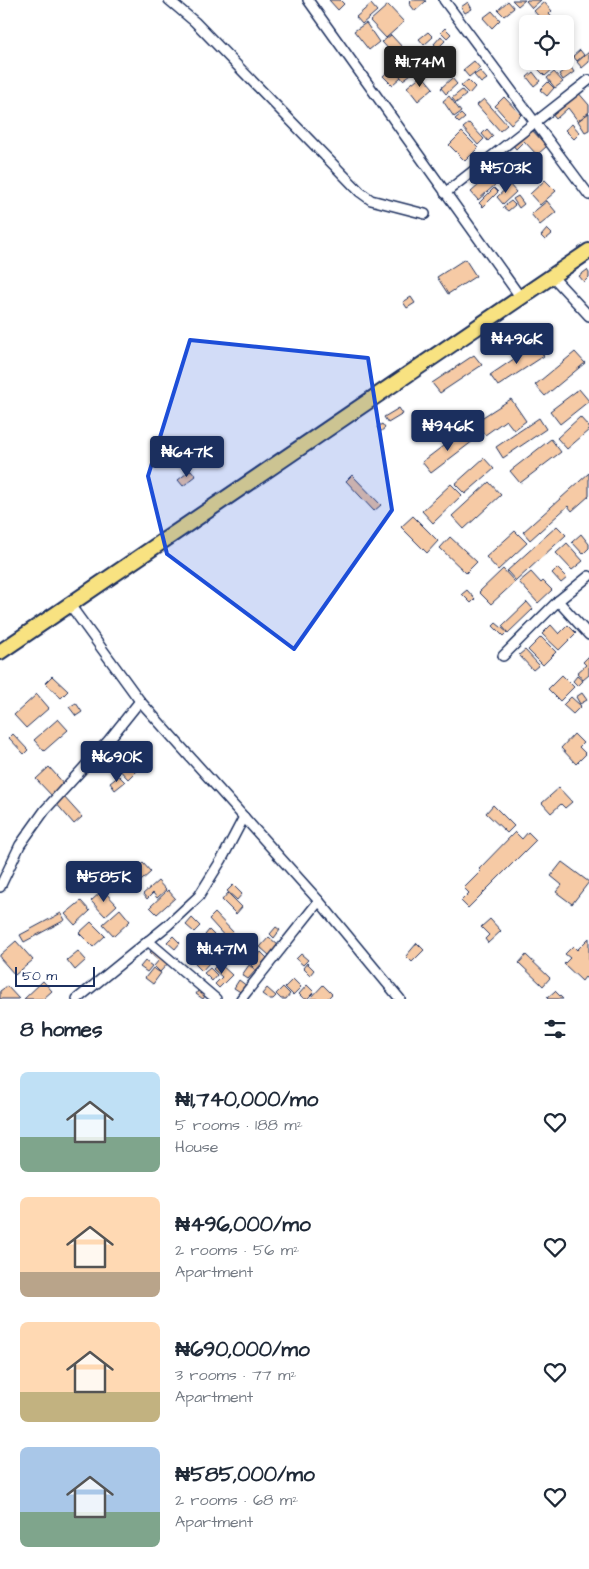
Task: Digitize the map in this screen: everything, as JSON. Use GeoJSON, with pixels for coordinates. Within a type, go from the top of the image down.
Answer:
{"type":"FeatureCollection","features":[{"type":"Feature","properties":{"kind":"main road"},"geometry":{"type":"LineString","coordinates":[[0,652],[589,251]]}},
{"type":"Feature","properties":{"kind":"street"},"geometry":{"type":"LineString","coordinates":[[170,0],[195,22],[360,192],[371,200],[425,214]]}},
{"type":"Feature","properties":{"kind":"street"},"geometry":{"type":"LineString","coordinates":[[308,0],[521,298]]}},
{"type":"Feature","properties":{"kind":"street"},"geometry":{"type":"LineString","coordinates":[[444,0],[588,192]]}},
{"type":"Feature","properties":{"kind":"street"},"geometry":{"type":"LineString","coordinates":[[445,193],[589,80]]}},
{"type":"Feature","properties":{"kind":"street"},"geometry":{"type":"LineString","coordinates":[[552,276],[589,316]]}},
{"type":"Feature","properties":{"kind":"street"},"geometry":{"type":"LineString","coordinates":[[503,656],[558,600],[589,576]]}},
{"type":"Feature","properties":{"kind":"street"},"geometry":{"type":"LineString","coordinates":[[558,600],[589,635]]}},
{"type":"Feature","properties":{"kind":"street"},"geometry":{"type":"LineString","coordinates":[[70,605],[140,701],[319,901],[400,999]]}},
{"type":"Feature","properties":{"kind":"street"},"geometry":{"type":"LineString","coordinates":[[0,887],[20,845],[45,810],[108,742],[140,701]]}},
{"type":"Feature","properties":{"kind":"street"},"geometry":{"type":"LineString","coordinates":[[77,999],[168,926],[198,896],[222,859],[244,818]]}},
{"type":"Feature","properties":{"kind":"street"},"geometry":{"type":"LineString","coordinates":[[240,999],[319,901]]}},
{"type":"Feature","properties":{"kind":"street"},"geometry":{"type":"LineString","coordinates":[[148,941],[216,999]]}},
{"type":"Feature","properties":{"kind":"highlighted area"},"geometry":{"type":"Polygon","coordinates":[[[190,340],[368,358],[392,510],[294,649],[167,554],[148,476],[190,340]]]}},
{"type":"Feature","properties":{"kind":"building"},"geometry":{"type":"Polygon","coordinates":[[[329,0],[340,0],[344,4],[338,10],[329,0]]]}},
{"type":"Feature","properties":{"kind":"building"},"geometry":{"type":"Polygon","coordinates":[[[412,0],[426,1],[415,11],[409,3],[412,0]]]}},
{"type":"Feature","properties":{"kind":"building"},"geometry":{"type":"Polygon","coordinates":[[[512,0],[525,0],[518,6],[512,0]]]}},
{"type":"Feature","properties":{"kind":"building"},"geometry":{"type":"Polygon","coordinates":[[[527,0],[541,0],[532,8],[527,0]]]}},
{"type":"Feature","properties":{"kind":"building"},"geometry":{"type":"Polygon","coordinates":[[[508,1],[514,8],[504,16],[498,10],[508,1]]]}},
{"type":"Feature","properties":{"kind":"building"},"geometry":{"type":"Polygon","coordinates":[[[468,2],[472,9],[465,13],[461,7],[468,2]]]}},
{"type":"Feature","properties":{"kind":"building"},"geometry":{"type":"Polygon","coordinates":[[[544,2],[552,11],[550,15],[537,15],[534,11],[544,2]]]}},
{"type":"Feature","properties":{"kind":"building"},"geometry":{"type":"Polygon","coordinates":[[[371,4],[377,11],[362,24],[356,17],[371,4]]]}},
{"type":"Feature","properties":{"kind":"building"},"geometry":{"type":"Polygon","coordinates":[[[388,5],[404,22],[386,38],[370,21],[388,5]]]}},
{"type":"Feature","properties":{"kind":"building"},"geometry":{"type":"Polygon","coordinates":[[[492,11],[500,20],[492,28],[483,18],[492,11]]]}},
{"type":"Feature","properties":{"kind":"building"},"geometry":{"type":"Polygon","coordinates":[[[366,23],[379,42],[369,50],[354,31],[366,23]]]}},
{"type":"Feature","properties":{"kind":"building"},"geometry":{"type":"Polygon","coordinates":[[[445,28],[451,34],[447,38],[441,32],[445,28]]]}},
{"type":"Feature","properties":{"kind":"building"},"geometry":{"type":"Polygon","coordinates":[[[428,32],[433,37],[424,45],[419,39],[428,32]]]}},
{"type":"Feature","properties":{"kind":"building"},"geometry":{"type":"Polygon","coordinates":[[[391,35],[404,49],[395,56],[382,42],[391,35]]]}},
{"type":"Feature","properties":{"kind":"building"},"geometry":{"type":"Polygon","coordinates":[[[441,36],[445,41],[438,48],[434,44],[441,36]]]}},
{"type":"Feature","properties":{"kind":"building"},"geometry":{"type":"Polygon","coordinates":[[[580,50],[584,55],[577,61],[574,55],[580,50]]]}},
{"type":"Feature","properties":{"kind":"building"},"geometry":{"type":"Polygon","coordinates":[[[589,52],[589,62],[582,68],[577,62],[589,52]]]}},
{"type":"Feature","properties":{"kind":"building"},"geometry":{"type":"Polygon","coordinates":[[[412,61],[418,69],[403,80],[397,72],[412,61]]]}},
{"type":"Feature","properties":{"kind":"building"},"geometry":{"type":"Polygon","coordinates":[[[474,61],[480,68],[469,77],[463,70],[474,61]]]}},
{"type":"Feature","properties":{"kind":"building"},"geometry":{"type":"Polygon","coordinates":[[[392,68],[401,77],[392,85],[383,76],[392,68]]]}},
{"type":"Feature","properties":{"kind":"building"},"geometry":{"type":"Polygon","coordinates":[[[539,70],[552,70],[545,76],[539,70]]]}},
{"type":"Feature","properties":{"kind":"building"},"geometry":{"type":"Polygon","coordinates":[[[564,70],[573,70],[574,72],[563,80],[559,74],[564,70]]]}},
{"type":"Feature","properties":{"kind":"building"},"geometry":{"type":"Polygon","coordinates":[[[480,71],[487,79],[481,83],[474,75],[480,71]]]}},
{"type":"Feature","properties":{"kind":"building"},"geometry":{"type":"Polygon","coordinates":[[[533,72],[540,81],[534,86],[527,77],[533,72]]]}},
{"type":"Feature","properties":{"kind":"building"},"geometry":{"type":"Polygon","coordinates":[[[554,72],[563,82],[555,88],[547,78],[554,72]]]}},
{"type":"Feature","properties":{"kind":"building"},"geometry":{"type":"Polygon","coordinates":[[[422,75],[433,88],[418,101],[407,87],[422,75]]]}},
{"type":"Feature","properties":{"kind":"building"},"geometry":{"type":"Polygon","coordinates":[[[452,78],[457,84],[446,94],[441,88],[452,78]]]}},
{"type":"Feature","properties":{"kind":"building"},"geometry":{"type":"Polygon","coordinates":[[[468,80],[475,87],[469,94],[461,86],[468,80]]]}},
{"type":"Feature","properties":{"kind":"building"},"geometry":{"type":"Polygon","coordinates":[[[548,82],[554,88],[547,96],[540,90],[548,82]]]}},
{"type":"Feature","properties":{"kind":"building"},"geometry":{"type":"Polygon","coordinates":[[[462,90],[466,95],[456,103],[452,98],[462,90]]]}},
{"type":"Feature","properties":{"kind":"building"},"geometry":{"type":"Polygon","coordinates":[[[577,91],[589,105],[589,112],[578,121],[568,108],[556,119],[551,113],[577,91]]]}},
{"type":"Feature","properties":{"kind":"building"},"geometry":{"type":"Polygon","coordinates":[[[449,96],[461,112],[454,117],[443,101],[449,96]]]}},
{"type":"Feature","properties":{"kind":"building"},"geometry":{"type":"Polygon","coordinates":[[[504,97],[521,115],[511,124],[495,106],[504,97]]]}},
{"type":"Feature","properties":{"kind":"building"},"geometry":{"type":"Polygon","coordinates":[[[484,99],[507,125],[500,131],[477,105],[484,99]]]}},
{"type":"Feature","properties":{"kind":"building"},"geometry":{"type":"Polygon","coordinates":[[[589,113],[589,130],[585,132],[578,121],[589,113]]]}},
{"type":"Feature","properties":{"kind":"building"},"geometry":{"type":"Polygon","coordinates":[[[461,114],[465,118],[459,123],[455,119],[461,114]]]}},
{"type":"Feature","properties":{"kind":"building"},"geometry":{"type":"Polygon","coordinates":[[[469,123],[484,139],[478,145],[463,128],[469,123]]]}},
{"type":"Feature","properties":{"kind":"building"},"geometry":{"type":"Polygon","coordinates":[[[572,124],[580,133],[574,139],[565,130],[572,124]]]}},
{"type":"Feature","properties":{"kind":"building"},"geometry":{"type":"Polygon","coordinates":[[[530,128],[547,146],[537,155],[524,141],[516,149],[512,144],[530,128]]]}},
{"type":"Feature","properties":{"kind":"building"},"geometry":{"type":"Polygon","coordinates":[[[487,129],[493,136],[488,141],[482,134],[487,129]]]}},
{"type":"Feature","properties":{"kind":"building"},"geometry":{"type":"Polygon","coordinates":[[[462,132],[478,148],[465,161],[449,145],[462,132]]]}},
{"type":"Feature","properties":{"kind":"building"},"geometry":{"type":"Polygon","coordinates":[[[478,167],[484,173],[478,179],[472,173],[478,167]]]}},
{"type":"Feature","properties":{"kind":"building"},"geometry":{"type":"Polygon","coordinates":[[[497,169],[504,177],[478,200],[471,192],[497,169]]]}},
{"type":"Feature","properties":{"kind":"building"},"geometry":{"type":"Polygon","coordinates":[[[545,180],[556,191],[540,205],[530,194],[545,180]]]}},
{"type":"Feature","properties":{"kind":"building"},"geometry":{"type":"Polygon","coordinates":[[[510,185],[516,192],[503,204],[497,197],[510,185]]]}},
{"type":"Feature","properties":{"kind":"building"},"geometry":{"type":"Polygon","coordinates":[[[494,188],[498,192],[483,207],[479,203],[494,188]]]}},
{"type":"Feature","properties":{"kind":"building"},"geometry":{"type":"Polygon","coordinates":[[[518,196],[524,204],[519,208],[513,199],[518,196]]]}},
{"type":"Feature","properties":{"kind":"building"},"geometry":{"type":"Polygon","coordinates":[[[511,201],[515,205],[508,211],[503,207],[511,201]]]}},
{"type":"Feature","properties":{"kind":"building"},"geometry":{"type":"Polygon","coordinates":[[[547,201],[556,212],[540,225],[531,214],[547,201]]]}},
{"type":"Feature","properties":{"kind":"building"},"geometry":{"type":"Polygon","coordinates":[[[547,229],[552,234],[545,240],[541,236],[547,229]]]}},
{"type":"Feature","properties":{"kind":"building"},"geometry":{"type":"Polygon","coordinates":[[[465,259],[476,276],[448,294],[437,277],[465,259]]]}},
{"type":"Feature","properties":{"kind":"building"},"geometry":{"type":"Polygon","coordinates":[[[587,270],[589,277],[584,282],[579,276],[587,270]]]}},
{"type":"Feature","properties":{"kind":"building"},"geometry":{"type":"Polygon","coordinates":[[[411,297],[415,303],[407,308],[403,302],[411,297]]]}},
{"type":"Feature","properties":{"kind":"building"},"geometry":{"type":"Polygon","coordinates":[[[536,344],[544,356],[498,386],[490,375],[536,344]]]}},
{"type":"Feature","properties":{"kind":"building"},"geometry":{"type":"Polygon","coordinates":[[[575,352],[585,363],[545,396],[535,385],[575,352]]]}},
{"type":"Feature","properties":{"kind":"building"},"geometry":{"type":"Polygon","coordinates":[[[474,355],[482,365],[440,393],[432,383],[474,355]]]}},
{"type":"Feature","properties":{"kind":"building"},"geometry":{"type":"Polygon","coordinates":[[[579,389],[589,401],[560,424],[550,411],[579,389]]]}},
{"type":"Feature","properties":{"kind":"building"},"geometry":{"type":"Polygon","coordinates":[[[511,399],[526,421],[514,430],[506,420],[485,435],[475,422],[511,399]]]}},
{"type":"Feature","properties":{"kind":"building"},"geometry":{"type":"Polygon","coordinates":[[[399,408],[403,414],[388,423],[384,417],[399,408]]]}},
{"type":"Feature","properties":{"kind":"building"},"geometry":{"type":"Polygon","coordinates":[[[580,417],[589,427],[589,430],[567,449],[557,438],[580,417]]]}},
{"type":"Feature","properties":{"kind":"building"},"geometry":{"type":"Polygon","coordinates":[[[539,418],[546,429],[503,458],[496,447],[539,418]]]}},
{"type":"Feature","properties":{"kind":"building"},"geometry":{"type":"Polygon","coordinates":[[[382,424],[385,428],[380,432],[377,427],[382,424]]]}},
{"type":"Feature","properties":{"kind":"building"},"geometry":{"type":"Polygon","coordinates":[[[464,430],[473,441],[431,473],[422,462],[464,430]]]}},
{"type":"Feature","properties":{"kind":"building"},"geometry":{"type":"Polygon","coordinates":[[[551,439],[561,452],[520,483],[510,471],[551,439]]]}},
{"type":"Feature","properties":{"kind":"building"},"geometry":{"type":"Polygon","coordinates":[[[484,458],[494,469],[465,494],[455,484],[484,458]]]}},
{"type":"Feature","properties":{"kind":"building"},"geometry":{"type":"Polygon","coordinates":[[[191,470],[196,476],[183,486],[178,480],[191,470]]]}},
{"type":"Feature","properties":{"kind":"building"},"geometry":{"type":"Polygon","coordinates":[[[589,473],[589,496],[572,511],[568,506],[530,540],[523,532],[589,473]]]}},
{"type":"Feature","properties":{"kind":"building"},"geometry":{"type":"Polygon","coordinates":[[[352,475],[381,505],[374,511],[346,481],[352,475]]]}},
{"type":"Feature","properties":{"kind":"building"},"geometry":{"type":"Polygon","coordinates":[[[489,482],[501,495],[464,529],[452,516],[489,482]]]}},
{"type":"Feature","properties":{"kind":"building"},"geometry":{"type":"Polygon","coordinates":[[[451,484],[462,495],[433,523],[422,511],[451,484]]]}},
{"type":"Feature","properties":{"kind":"building"},"geometry":{"type":"Polygon","coordinates":[[[413,516],[438,541],[427,553],[401,527],[413,516]]]}},
{"type":"Feature","properties":{"kind":"building"},"geometry":{"type":"Polygon","coordinates":[[[557,526],[566,535],[516,581],[507,571],[557,526]]]}},
{"type":"Feature","properties":{"kind":"building"},"geometry":{"type":"Polygon","coordinates":[[[515,531],[527,543],[498,570],[486,557],[515,531]]]}},
{"type":"Feature","properties":{"kind":"building"},"geometry":{"type":"Polygon","coordinates":[[[581,534],[589,544],[589,548],[583,554],[572,542],[581,534]]]}},
{"type":"Feature","properties":{"kind":"building"},"geometry":{"type":"Polygon","coordinates":[[[450,537],[477,562],[466,573],[440,548],[450,537]]]}},
{"type":"Feature","properties":{"kind":"building"},"geometry":{"type":"Polygon","coordinates":[[[567,543],[583,561],[572,570],[556,553],[567,543]]]}},
{"type":"Feature","properties":{"kind":"building"},"geometry":{"type":"Polygon","coordinates":[[[557,568],[567,578],[561,583],[552,573],[557,568]]]}},
{"type":"Feature","properties":{"kind":"building"},"geometry":{"type":"Polygon","coordinates":[[[503,569],[515,582],[491,604],[479,592],[503,569]]]}},
{"type":"Feature","properties":{"kind":"building"},"geometry":{"type":"Polygon","coordinates":[[[531,572],[541,583],[543,581],[552,590],[538,603],[519,582],[531,572]]]}},
{"type":"Feature","properties":{"kind":"building"},"geometry":{"type":"Polygon","coordinates":[[[467,590],[475,599],[471,603],[462,594],[467,590]]]}},
{"type":"Feature","properties":{"kind":"building"},"geometry":{"type":"Polygon","coordinates":[[[527,602],[533,609],[508,633],[502,626],[527,602]]]}},
{"type":"Feature","properties":{"kind":"building"},"geometry":{"type":"Polygon","coordinates":[[[496,623],[507,632],[503,636],[493,626],[496,623]]]}},
{"type":"Feature","properties":{"kind":"building"},"geometry":{"type":"Polygon","coordinates":[[[551,625],[559,634],[568,625],[576,633],[559,650],[542,634],[551,625]]]}},
{"type":"Feature","properties":{"kind":"building"},"geometry":{"type":"Polygon","coordinates":[[[541,637],[556,652],[543,665],[528,650],[541,637]]]}},
{"type":"Feature","properties":{"kind":"building"},"geometry":{"type":"Polygon","coordinates":[[[525,650],[539,665],[533,670],[519,655],[525,650]]]}},
{"type":"Feature","properties":{"kind":"building"},"geometry":{"type":"Polygon","coordinates":[[[589,656],[589,675],[583,680],[577,673],[586,665],[583,662],[589,656]]]}},
{"type":"Feature","properties":{"kind":"building"},"geometry":{"type":"Polygon","coordinates":[[[562,675],[574,687],[560,701],[548,689],[562,675]]]}},
{"type":"Feature","properties":{"kind":"building"},"geometry":{"type":"Polygon","coordinates":[[[52,676],[68,691],[61,698],[45,683],[52,676]]]}},
{"type":"Feature","properties":{"kind":"building"},"geometry":{"type":"Polygon","coordinates":[[[577,676],[583,681],[578,686],[573,681],[577,676]]]}},
{"type":"Feature","properties":{"kind":"building"},"geometry":{"type":"Polygon","coordinates":[[[582,693],[587,700],[580,704],[576,697],[582,693]]]}},
{"type":"Feature","properties":{"kind":"building"},"geometry":{"type":"Polygon","coordinates":[[[37,694],[49,708],[26,728],[14,715],[37,694]]]}},
{"type":"Feature","properties":{"kind":"building"},"geometry":{"type":"Polygon","coordinates":[[[571,697],[581,706],[573,714],[563,705],[571,697]]]}},
{"type":"Feature","properties":{"kind":"building"},"geometry":{"type":"Polygon","coordinates":[[[76,703],[82,712],[76,716],[69,707],[76,703]]]}},
{"type":"Feature","properties":{"kind":"building"},"geometry":{"type":"Polygon","coordinates":[[[58,719],[68,730],[44,751],[34,740],[58,719]]]}},
{"type":"Feature","properties":{"kind":"building"},"geometry":{"type":"Polygon","coordinates":[[[13,734],[28,750],[24,754],[9,738],[13,734]]]}},
{"type":"Feature","properties":{"kind":"building"},"geometry":{"type":"Polygon","coordinates":[[[574,734],[583,743],[579,747],[586,754],[576,764],[561,748],[574,734]]]}},
{"type":"Feature","properties":{"kind":"building"},"geometry":{"type":"Polygon","coordinates":[[[120,739],[131,752],[127,755],[116,742],[120,739]]]}},
{"type":"Feature","properties":{"kind":"building"},"geometry":{"type":"Polygon","coordinates":[[[110,743],[136,771],[128,779],[102,751],[110,743]]]}},
{"type":"Feature","properties":{"kind":"building"},"geometry":{"type":"Polygon","coordinates":[[[49,767],[66,786],[54,798],[36,779],[49,767]]]}},
{"type":"Feature","properties":{"kind":"building"},"geometry":{"type":"Polygon","coordinates":[[[119,776],[125,782],[115,790],[110,783],[119,776]]]}},
{"type":"Feature","properties":{"kind":"building"},"geometry":{"type":"Polygon","coordinates":[[[559,788],[572,802],[565,808],[561,804],[551,813],[542,803],[559,788]]]}},
{"type":"Feature","properties":{"kind":"building"},"geometry":{"type":"Polygon","coordinates":[[[63,796],[82,817],[74,824],[55,802],[63,796]]]}},
{"type":"Feature","properties":{"kind":"building"},"geometry":{"type":"Polygon","coordinates":[[[493,805],[514,826],[507,833],[486,813],[493,805]]]}},
{"type":"Feature","properties":{"kind":"building"},"geometry":{"type":"Polygon","coordinates":[[[515,832],[522,839],[528,832],[536,840],[468,908],[461,901],[469,893],[464,888],[481,871],[479,869],[515,832]]]}},
{"type":"Feature","properties":{"kind":"building"},"geometry":{"type":"Polygon","coordinates":[[[562,862],[589,882],[572,904],[556,892],[562,885],[551,876],[562,862]]]}},
{"type":"Feature","properties":{"kind":"building"},"geometry":{"type":"Polygon","coordinates":[[[143,863],[151,872],[133,888],[125,879],[143,863]]]}},
{"type":"Feature","properties":{"kind":"building"},"geometry":{"type":"Polygon","coordinates":[[[158,881],[166,890],[157,898],[153,893],[147,899],[143,894],[158,881]]]}},
{"type":"Feature","properties":{"kind":"building"},"geometry":{"type":"Polygon","coordinates":[[[233,885],[242,894],[237,900],[227,891],[233,885]]]}},
{"type":"Feature","properties":{"kind":"building"},"geometry":{"type":"Polygon","coordinates":[[[103,890],[117,905],[105,916],[91,901],[103,890]]]}},
{"type":"Feature","properties":{"kind":"building"},"geometry":{"type":"Polygon","coordinates":[[[168,890],[175,898],[157,914],[150,907],[168,890]]]}},
{"type":"Feature","properties":{"kind":"building"},"geometry":{"type":"Polygon","coordinates":[[[228,893],[242,907],[236,914],[222,900],[228,893]]]}},
{"type":"Feature","properties":{"kind":"building"},"geometry":{"type":"Polygon","coordinates":[[[81,901],[90,911],[75,925],[65,914],[81,901]]]}},
{"type":"Feature","properties":{"kind":"building"},"geometry":{"type":"Polygon","coordinates":[[[120,909],[130,921],[114,936],[103,924],[120,909]]]}},
{"type":"Feature","properties":{"kind":"building"},"geometry":{"type":"Polygon","coordinates":[[[61,913],[65,920],[24,942],[20,935],[61,913]]]}},
{"type":"Feature","properties":{"kind":"building"},"geometry":{"type":"Polygon","coordinates":[[[215,913],[234,933],[227,939],[209,919],[215,913]]]}},
{"type":"Feature","properties":{"kind":"building"},"geometry":{"type":"Polygon","coordinates":[[[192,918],[200,926],[194,932],[186,925],[192,918]]]}},
{"type":"Feature","properties":{"kind":"building"},"geometry":{"type":"Polygon","coordinates":[[[490,919],[501,931],[488,943],[485,939],[489,935],[481,927],[490,919]]]}},
{"type":"Feature","properties":{"kind":"building"},"geometry":{"type":"Polygon","coordinates":[[[91,922],[105,936],[93,947],[79,933],[91,922]]]}},
{"type":"Feature","properties":{"kind":"building"},"geometry":{"type":"Polygon","coordinates":[[[276,927],[280,930],[274,938],[270,934],[276,927]]]}},
{"type":"Feature","properties":{"kind":"building"},"geometry":{"type":"Polygon","coordinates":[[[209,930],[215,936],[210,940],[205,935],[209,930]]]}},
{"type":"Feature","properties":{"kind":"building"},"geometry":{"type":"Polygon","coordinates":[[[173,936],[180,943],[175,949],[167,942],[173,936]]]}},
{"type":"Feature","properties":{"kind":"building"},"geometry":{"type":"Polygon","coordinates":[[[201,937],[210,945],[204,953],[194,945],[201,937]]]}},
{"type":"Feature","properties":{"kind":"building"},"geometry":{"type":"Polygon","coordinates":[[[269,937],[279,946],[270,956],[260,947],[269,937]]]}},
{"type":"Feature","properties":{"kind":"building"},"geometry":{"type":"Polygon","coordinates":[[[220,938],[229,946],[222,953],[213,945],[220,938]]]}},
{"type":"Feature","properties":{"kind":"building"},"geometry":{"type":"Polygon","coordinates":[[[589,938],[589,981],[585,977],[582,981],[564,964],[570,958],[565,954],[573,946],[577,950],[589,938]]]}},
{"type":"Feature","properties":{"kind":"building"},"geometry":{"type":"Polygon","coordinates":[[[16,941],[33,960],[15,975],[0,958],[0,955],[16,941]]]}},
{"type":"Feature","properties":{"kind":"building"},"geometry":{"type":"Polygon","coordinates":[[[250,941],[257,948],[247,958],[240,952],[250,941]]]}},
{"type":"Feature","properties":{"kind":"building"},"geometry":{"type":"Polygon","coordinates":[[[417,943],[424,950],[412,962],[406,956],[417,943]]]}},
{"type":"Feature","properties":{"kind":"building"},"geometry":{"type":"Polygon","coordinates":[[[157,945],[172,959],[160,972],[154,966],[159,960],[150,952],[157,945]]]}},
{"type":"Feature","properties":{"kind":"building"},"geometry":{"type":"Polygon","coordinates":[[[78,951],[86,960],[75,970],[67,960],[78,951]]]}},
{"type":"Feature","properties":{"kind":"building"},"geometry":{"type":"Polygon","coordinates":[[[261,952],[267,958],[256,970],[250,964],[261,952]]]}},
{"type":"Feature","properties":{"kind":"building"},"geometry":{"type":"Polygon","coordinates":[[[301,954],[308,960],[303,965],[296,959],[301,954]]]}},
{"type":"Feature","properties":{"kind":"building"},"geometry":{"type":"Polygon","coordinates":[[[526,955],[550,978],[543,986],[519,963],[526,955]]]}},
{"type":"Feature","properties":{"kind":"building"},"geometry":{"type":"Polygon","coordinates":[[[202,956],[209,963],[202,971],[195,964],[202,956]]]}},
{"type":"Feature","properties":{"kind":"building"},"geometry":{"type":"Polygon","coordinates":[[[145,961],[152,966],[147,972],[140,967],[145,961]]]}},
{"type":"Feature","properties":{"kind":"building"},"geometry":{"type":"Polygon","coordinates":[[[219,963],[232,975],[219,988],[215,984],[222,977],[213,969],[219,963]]]}},
{"type":"Feature","properties":{"kind":"building"},"geometry":{"type":"Polygon","coordinates":[[[307,963],[314,970],[310,975],[303,968],[307,963]]]}},
{"type":"Feature","properties":{"kind":"building"},"geometry":{"type":"Polygon","coordinates":[[[249,965],[256,970],[248,979],[242,975],[249,965]]]}},
{"type":"Feature","properties":{"kind":"building"},"geometry":{"type":"Polygon","coordinates":[[[153,968],[161,973],[153,984],[145,978],[153,968]]]}},
{"type":"Feature","properties":{"kind":"building"},"geometry":{"type":"Polygon","coordinates":[[[210,968],[217,975],[212,981],[204,973],[210,968]]]}},
{"type":"Feature","properties":{"kind":"building"},"geometry":{"type":"Polygon","coordinates":[[[293,979],[301,987],[293,995],[285,987],[293,979]]]}},
{"type":"Feature","properties":{"kind":"building"},"geometry":{"type":"Polygon","coordinates":[[[239,980],[247,986],[242,993],[234,988],[239,980]]]}},
{"type":"Feature","properties":{"kind":"building"},"geometry":{"type":"Polygon","coordinates":[[[43,981],[52,991],[43,999],[24,999],[43,981]]]}},
{"type":"Feature","properties":{"kind":"building"},"geometry":{"type":"Polygon","coordinates":[[[307,985],[314,992],[307,999],[304,999],[299,994],[307,985]]]}},
{"type":"Feature","properties":{"kind":"building"},"geometry":{"type":"Polygon","coordinates":[[[323,985],[332,994],[327,999],[310,999],[323,985]]]}},
{"type":"Feature","properties":{"kind":"building"},"geometry":{"type":"Polygon","coordinates":[[[7,986],[19,999],[0,999],[0,991],[7,986]]]}},
{"type":"Feature","properties":{"kind":"building"},"geometry":{"type":"Polygon","coordinates":[[[283,987],[290,994],[286,999],[281,999],[276,994],[283,987]]]}},
{"type":"Feature","properties":{"kind":"building"},"geometry":{"type":"Polygon","coordinates":[[[200,988],[207,993],[203,999],[196,994],[200,988]]]}},
{"type":"Feature","properties":{"kind":"building"},"geometry":{"type":"Polygon","coordinates":[[[267,988],[276,996],[273,999],[269,999],[262,994],[267,988]]]}},
{"type":"Feature","properties":{"kind":"building"},"geometry":{"type":"Polygon","coordinates":[[[555,991],[563,999],[547,998],[555,991]]]}}]}
